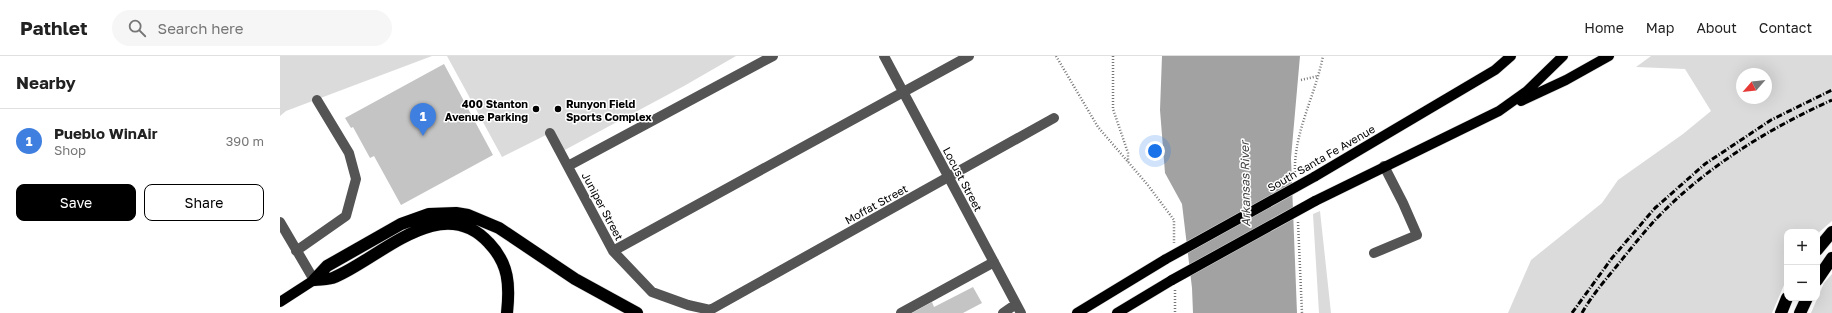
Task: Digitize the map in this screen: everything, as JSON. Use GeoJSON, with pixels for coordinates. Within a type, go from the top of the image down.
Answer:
{"type":"FeatureCollection","features":[{"type":"Feature","properties":{"kind":"highway"},"geometry":{"type":"LineString","coordinates":[[314,280],[327,266],[401,224],[429,214],[456,213],[468,215],[499,228],[576,279],[637,313]]}},
{"type":"Feature","properties":{"kind":"highway"},"geometry":{"type":"LineString","coordinates":[[314,280],[334,278],[418,230],[436,224],[450,223],[473,230],[485,238],[495,249],[508,278],[507,313]]}},
{"type":"Feature","properties":{"kind":"highway"},"geometry":{"type":"LineString","coordinates":[[1820,246],[1832,232]]}},
{"type":"Feature","properties":{"kind":"highway"},"geometry":{"type":"LineString","coordinates":[[1820,276],[1832,258]]}},
{"type":"Feature","properties":{"kind":"highway"},"geometry":{"type":"LineString","coordinates":[[1781,313],[1786,301]]}},
{"type":"Feature","properties":{"kind":"highway"},"geometry":{"type":"LineString","coordinates":[[1800,313],[1806,301]]}},
{"type":"Feature","properties":{"kind":"main road","name":"South Santa Fe Avenue"},"geometry":{"type":"LineString","coordinates":[[1077,313],[1166,259],[1314,177],[1495,70],[1511,56]]}},
{"type":"Feature","properties":{"kind":"main road"},"geometry":{"type":"LineString","coordinates":[[1499,111],[1527,91],[1563,56]]}},
{"type":"Feature","properties":{"kind":"main road"},"geometry":{"type":"LineString","coordinates":[[1117,313],[1315,201],[1384,166],[1566,80],[1609,56]]}},
{"type":"Feature","properties":{"kind":"main road"},"geometry":{"type":"LineString","coordinates":[[280,302],[314,280]]}},
{"type":"Feature","properties":{"kind":"street"},"geometry":{"type":"LineString","coordinates":[[568,166],[773,56]]}},
{"type":"Feature","properties":{"kind":"street","name":"Locust Street"},"geometry":{"type":"LineString","coordinates":[[884,56],[1018,309]]}},
{"type":"Feature","properties":{"kind":"street"},"geometry":{"type":"LineString","coordinates":[[613,251],[969,56]]}},
{"type":"Feature","properties":{"kind":"street"},"geometry":{"type":"LineString","coordinates":[[296,251],[346,216],[356,179],[349,153],[317,100]]}},
{"type":"Feature","properties":{"kind":"street","name":"Moffat Street"},"geometry":{"type":"LineString","coordinates":[[710,310],[1054,118]]}},
{"type":"Feature","properties":{"kind":"street","name":"Juniper Street"},"geometry":{"type":"LineString","coordinates":[[550,133],[613,251],[652,292],[688,306],[710,310]]}},
{"type":"Feature","properties":{"kind":"street"},"geometry":{"type":"LineString","coordinates":[[1374,253],[1417,235],[1384,166]]}},
{"type":"Feature","properties":{"kind":"street"},"geometry":{"type":"LineString","coordinates":[[280,222],[314,280]]}},
{"type":"Feature","properties":{"kind":"street"},"geometry":{"type":"LineString","coordinates":[[901,313],[994,262]]}},
{"type":"Feature","properties":{"kind":"street"},"geometry":{"type":"LineString","coordinates":[[1003,313],[1018,309]]}},
{"type":"Feature","properties":{"kind":"path"},"geometry":{"type":"LineString","coordinates":[[1056,56],[1098,127],[1147,184],[1174,220],[1174,251]]}},
{"type":"Feature","properties":{"kind":"path"},"geometry":{"type":"LineString","coordinates":[[1113,56],[1113,110],[1128,153],[1128,162]]}},
{"type":"Feature","properties":{"kind":"path"},"geometry":{"type":"LineString","coordinates":[[1301,80],[1319,76],[1323,56]]}},
{"type":"Feature","properties":{"kind":"path"},"geometry":{"type":"LineString","coordinates":[[1173,281],[1175,313]]}},
{"type":"Feature","properties":{"kind":"shaded area"},"geometry":{"type":"Polygon","coordinates":[[[280,56],[432,56],[286,111],[280,116],[280,56]]]}},
{"type":"Feature","properties":{"kind":"shaded area","name":"Runyon Field Sports Complex"},"geometry":{"type":"Polygon","coordinates":[[[447,56],[736,56],[684,86],[561,152],[550,133],[502,157],[447,56]]]}},
{"type":"Feature","properties":{"kind":"shaded area"},"geometry":{"type":"Polygon","coordinates":[[[1651,56],[1832,56],[1832,221],[1820,231],[1820,229],[1784,229],[1784,285],[1772,313],[1508,313],[1531,260],[1602,203],[1618,180],[1683,134],[1711,111],[1685,69],[1636,67],[1651,56]]]}},
{"type":"Feature","properties":{"kind":"shaded area"},"geometry":{"type":"Polygon","coordinates":[[[1320,211],[1331,313],[1319,313],[1313,214],[1320,211]]]}},
{"type":"Feature","properties":{"kind":"shaded area"},"geometry":{"type":"Polygon","coordinates":[[[1832,274],[1832,313],[1811,313],[1816,301],[1820,301],[1820,292],[1824,283],[1832,274]]]}},
{"type":"Feature","properties":{"kind":"water","name":"Arkansas River"},"geometry":{"type":"Polygon","coordinates":[[[1162,56],[1300,56],[1291,158],[1297,313],[1193,313],[1192,288],[1182,204],[1165,173],[1160,110],[1162,56]]]}},
{"type":"Feature","properties":{"kind":"building"},"geometry":{"type":"Polygon","coordinates":[[[444,64],[493,155],[401,205],[374,156],[370,158],[353,127],[351,128],[345,118],[444,64]]]}},
{"type":"Feature","properties":{"kind":"building"},"geometry":{"type":"Polygon","coordinates":[[[973,287],[982,303],[963,313],[912,313],[932,302],[934,307],[973,287]]]}},
{"type":"Feature","properties":{"kind":"railway"},"geometry":{"type":"LineString","coordinates":[[1572,313],[1612,258],[1655,208],[1705,164],[1771,120],[1832,90]]}},
{"type":"Feature","properties":{"kind":"railway"},"geometry":{"type":"LineString","coordinates":[[1582,313],[1600,287],[1647,229],[1676,199],[1717,166],[1761,137],[1808,111],[1832,100]]}},
{"type":"Feature","properties":{"kind":"place","name":"400 Stanton Avenue Parking"},"geometry":{"type":"Point","coordinates":[536,109]}},
{"type":"Feature","properties":{"kind":"place","name":"Runyon Field Sports Complex"},"geometry":{"type":"Point","coordinates":[558,109]}},
{"type":"Feature","properties":{"kind":"place","name":"Pueblo WinAir"},"geometry":{"type":"Point","coordinates":[423,136]}}]}
